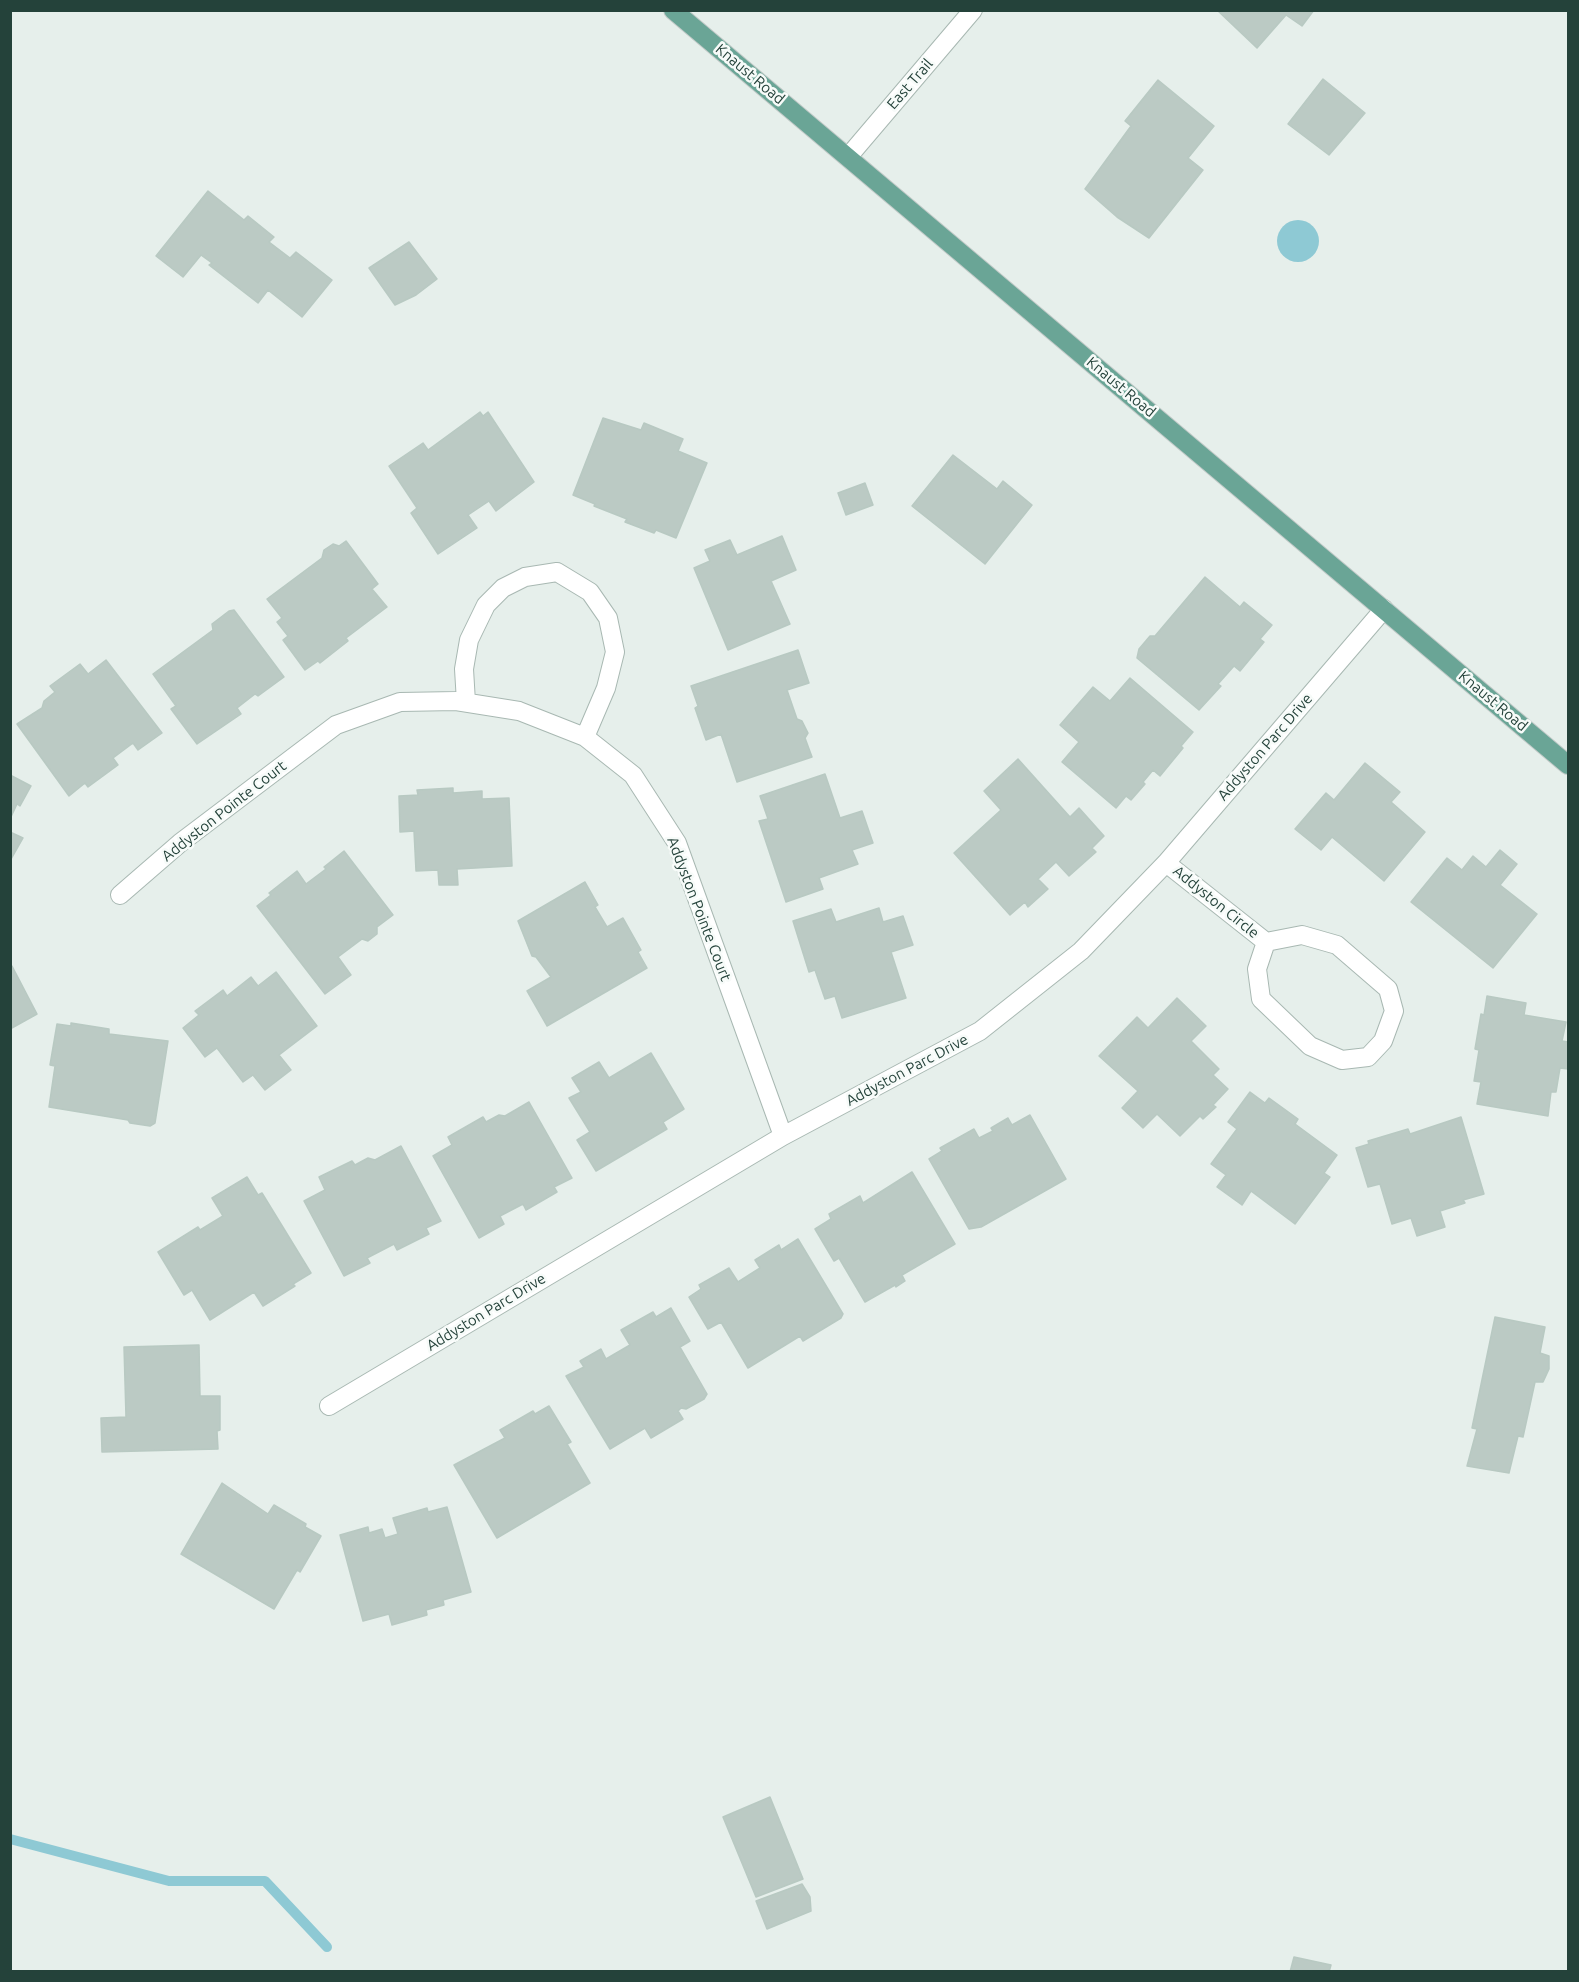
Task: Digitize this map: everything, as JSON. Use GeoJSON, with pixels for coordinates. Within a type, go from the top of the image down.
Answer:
{"type":"FeatureCollection","features":[{"type":"Feature","properties":{"kind":"main road","name":"Knaust Road"},"geometry":{"type":"LineString","coordinates":[[673,10],[1569,765]]}},
{"type":"Feature","properties":{"kind":"street","name":"East Trail"},"geometry":{"type":"LineString","coordinates":[[848,157],[973,10]]}},
{"type":"Feature","properties":{"kind":"street"},"geometry":{"type":"LineString","coordinates":[[466,702],[464,669],[469,640],[486,605],[503,588],[525,577],[557,572],[590,592],[608,618],[615,652],[606,688],[585,737]]}},
{"type":"Feature","properties":{"kind":"street","name":"Addyston Parc Drive"},"geometry":{"type":"LineString","coordinates":[[329,1406],[783,1136],[980,1031],[1081,951],[1166,863],[1384,609]]}},
{"type":"Feature","properties":{"kind":"street","name":"Addyston Pointe Court"},"geometry":{"type":"LineString","coordinates":[[120,895],[180,843],[336,724],[400,702],[466,702],[519,711],[585,737],[633,775],[677,843],[783,1136]]}},
{"type":"Feature","properties":{"kind":"street","name":"Addyston Circle"},"geometry":{"type":"LineString","coordinates":[[1166,863],[1266,942],[1302,935],[1337,945],[1388,989],[1394,1011],[1383,1041],[1368,1057],[1342,1060],[1310,1046],[1261,999],[1257,969],[1266,942]]}},
{"type":"Feature","properties":{"kind":"water"},"geometry":{"type":"Polygon","coordinates":[[[1298,220],[1313,226],[1319,241],[1313,256],[1298,262],[1283,256],[1277,241],[1283,226],[1298,220]]]}},
{"type":"Feature","properties":{"kind":"building"},"geometry":{"type":"Polygon","coordinates":[[[1217,10],[1314,10],[1302,26],[1286,15],[1257,48],[1217,10]]]}},
{"type":"Feature","properties":{"kind":"building"},"geometry":{"type":"Polygon","coordinates":[[[1323,79],[1365,113],[1329,155],[1288,124],[1323,79]]]}},
{"type":"Feature","properties":{"kind":"building"},"geometry":{"type":"Polygon","coordinates":[[[1158,80],[1214,126],[1188,158],[1203,170],[1149,238],[1117,217],[1085,189],[1131,126],[1125,121],[1158,80]]]}},
{"type":"Feature","properties":{"kind":"building"},"geometry":{"type":"Polygon","coordinates":[[[208,191],[244,220],[248,216],[274,237],[269,242],[290,258],[296,252],[332,280],[302,317],[268,290],[258,303],[209,265],[212,263],[201,255],[183,277],[156,256],[208,191]]]}},
{"type":"Feature","properties":{"kind":"building"},"geometry":{"type":"Polygon","coordinates":[[[409,242],[437,279],[416,295],[395,305],[369,268],[409,242]]]}},
{"type":"Feature","properties":{"kind":"building"},"geometry":{"type":"Polygon","coordinates":[[[480,412],[483,416],[488,412],[534,482],[496,511],[489,501],[468,515],[477,528],[438,554],[411,513],[417,508],[389,466],[423,443],[428,450],[480,412]]]}},
{"type":"Feature","properties":{"kind":"building"},"geometry":{"type":"Polygon","coordinates":[[[603,418],[641,430],[644,423],[683,439],[678,451],[707,463],[676,538],[656,530],[654,533],[625,522],[627,519],[573,495],[603,418]]]}},
{"type":"Feature","properties":{"kind":"building"},"geometry":{"type":"Polygon","coordinates":[[[953,455],[997,489],[1003,481],[1032,505],[985,564],[912,506],[953,455]]]}},
{"type":"Feature","properties":{"kind":"building"},"geometry":{"type":"Polygon","coordinates":[[[865,483],[873,505],[846,515],[838,493],[865,483]]]}},
{"type":"Feature","properties":{"kind":"building"},"geometry":{"type":"Polygon","coordinates":[[[782,536],[796,570],[771,581],[790,624],[728,650],[694,568],[710,561],[705,550],[730,540],[737,555],[782,536]]]}},
{"type":"Feature","properties":{"kind":"building"},"geometry":{"type":"Polygon","coordinates":[[[346,541],[378,584],[372,589],[387,607],[346,638],[348,641],[320,663],[318,661],[305,670],[283,640],[288,636],[277,622],[282,618],[267,599],[322,558],[324,550],[333,544],[339,546],[346,541]]]}},
{"type":"Feature","properties":{"kind":"building"},"geometry":{"type":"Polygon","coordinates":[[[1205,577],[1240,607],[1244,602],[1272,625],[1260,639],[1264,642],[1240,671],[1234,666],[1218,684],[1221,686],[1199,710],[1137,658],[1139,649],[1150,636],[1155,636],[1205,577]]]}},
{"type":"Feature","properties":{"kind":"building"},"geometry":{"type":"Polygon","coordinates":[[[234,610],[284,677],[258,696],[255,694],[237,708],[241,714],[197,744],[171,709],[176,706],[153,674],[213,630],[212,624],[229,611],[234,610]]]}},
{"type":"Feature","properties":{"kind":"building"},"geometry":{"type":"Polygon","coordinates":[[[798,650],[809,683],[787,690],[797,719],[802,721],[808,733],[805,738],[812,757],[737,782],[721,734],[706,740],[695,708],[698,706],[691,686],[798,650]]]}},
{"type":"Feature","properties":{"kind":"building"},"geometry":{"type":"Polygon","coordinates":[[[106,660],[162,733],[138,750],[133,743],[113,758],[118,765],[88,787],[85,783],[69,796],[17,724],[42,708],[44,701],[55,692],[50,686],[80,664],[88,674],[106,660]]]}},
{"type":"Feature","properties":{"kind":"building"},"geometry":{"type":"Polygon","coordinates":[[[1130,678],[1193,732],[1160,776],[1153,770],[1143,782],[1145,784],[1131,800],[1126,796],[1116,808],[1062,762],[1079,742],[1060,725],[1093,687],[1110,701],[1130,678]]]}},
{"type":"Feature","properties":{"kind":"building"},"geometry":{"type":"Polygon","coordinates":[[[1018,759],[1070,817],[1079,808],[1104,836],[1092,848],[1096,852],[1069,876],[1056,862],[1038,879],[1048,889],[1028,907],[1025,902],[1010,915],[954,853],[1001,810],[984,791],[1018,759]]]}},
{"type":"Feature","properties":{"kind":"building"},"geometry":{"type":"Polygon","coordinates":[[[1365,763],[1400,792],[1391,802],[1425,832],[1384,881],[1332,837],[1321,850],[1295,829],[1326,793],[1334,800],[1365,763]]]}},
{"type":"Feature","properties":{"kind":"building"},"geometry":{"type":"Polygon","coordinates":[[[825,774],[840,818],[862,811],[873,843],[852,850],[858,864],[819,878],[823,889],[786,902],[759,821],[768,819],[760,796],[825,774]]]}},
{"type":"Feature","properties":{"kind":"building"},"geometry":{"type":"Polygon","coordinates":[[[10,775],[31,786],[20,806],[17,804],[10,819],[10,775]]]}},
{"type":"Feature","properties":{"kind":"building"},"geometry":{"type":"Polygon","coordinates":[[[453,788],[453,793],[482,791],[482,799],[509,798],[512,866],[457,869],[458,885],[439,885],[438,870],[416,871],[414,831],[400,832],[399,796],[418,795],[417,790],[453,788]]]}},
{"type":"Feature","properties":{"kind":"building"},"geometry":{"type":"Polygon","coordinates":[[[10,832],[23,838],[10,861],[10,832]]]}},
{"type":"Feature","properties":{"kind":"building"},"geometry":{"type":"Polygon","coordinates":[[[1500,850],[1517,864],[1500,885],[1537,914],[1493,968],[1411,902],[1447,858],[1462,870],[1473,856],[1486,867],[1500,850]]]}},
{"type":"Feature","properties":{"kind":"building"},"geometry":{"type":"Polygon","coordinates":[[[344,851],[393,915],[377,927],[377,934],[368,941],[362,939],[338,957],[351,975],[325,994],[257,906],[271,895],[269,893],[297,871],[306,884],[344,851]]]}},
{"type":"Feature","properties":{"kind":"building"},"geometry":{"type":"Polygon","coordinates":[[[585,882],[598,905],[595,907],[607,927],[623,918],[641,950],[638,952],[647,968],[547,1026],[527,991],[551,977],[536,957],[532,956],[518,921],[585,882]]]}},
{"type":"Feature","properties":{"kind":"building"},"geometry":{"type":"Polygon","coordinates":[[[879,908],[883,922],[903,916],[913,945],[891,952],[906,998],[842,1018],[835,996],[825,999],[815,970],[809,972],[793,921],[831,909],[836,922],[879,908]]]}},
{"type":"Feature","properties":{"kind":"building"},"geometry":{"type":"Polygon","coordinates":[[[12,966],[37,1014],[10,1029],[10,967],[12,966]]]}},
{"type":"Feature","properties":{"kind":"building"},"geometry":{"type":"Polygon","coordinates":[[[276,972],[317,1026],[279,1055],[291,1070],[265,1090],[253,1075],[243,1082],[217,1048],[205,1057],[183,1028],[199,1015],[195,1011],[223,990],[227,996],[251,977],[258,986],[276,972]]]}},
{"type":"Feature","properties":{"kind":"building"},"geometry":{"type":"Polygon","coordinates":[[[1487,996],[1526,1003],[1524,1015],[1566,1022],[1562,1041],[1568,1042],[1568,1069],[1560,1068],[1556,1092],[1551,1092],[1548,1116],[1477,1104],[1481,1082],[1474,1081],[1479,1050],[1475,1049],[1481,1014],[1484,1015],[1487,996]]]}},
{"type":"Feature","properties":{"kind":"building"},"geometry":{"type":"Polygon","coordinates":[[[1177,998],[1206,1026],[1191,1041],[1219,1069],[1213,1075],[1228,1089],[1213,1105],[1216,1107],[1203,1119],[1200,1116],[1180,1136],[1157,1114],[1143,1128],[1122,1108],[1138,1091],[1099,1056],[1137,1017],[1148,1028],[1177,998]]]}},
{"type":"Feature","properties":{"kind":"building"},"geometry":{"type":"Polygon","coordinates":[[[71,1023],[109,1029],[109,1034],[168,1041],[155,1123],[150,1126],[130,1123],[128,1120],[49,1107],[55,1066],[50,1065],[57,1024],[71,1026],[71,1023]]]}},
{"type":"Feature","properties":{"kind":"building"},"geometry":{"type":"Polygon","coordinates":[[[651,1053],[684,1109],[663,1122],[667,1129],[596,1171],[577,1140],[590,1132],[569,1098],[581,1092],[572,1078],[599,1062],[609,1078],[651,1053]]]}},
{"type":"Feature","properties":{"kind":"building"},"geometry":{"type":"Polygon","coordinates":[[[1250,1092],[1265,1103],[1269,1098],[1298,1119],[1295,1124],[1337,1155],[1324,1173],[1330,1177],[1295,1224],[1251,1191],[1242,1205],[1217,1187],[1226,1175],[1211,1164],[1237,1129],[1228,1122],[1250,1092]]]}},
{"type":"Feature","properties":{"kind":"building"},"geometry":{"type":"Polygon","coordinates":[[[529,1102],[572,1178],[554,1187],[557,1192],[526,1210],[523,1204],[500,1216],[504,1224],[479,1238],[433,1156],[452,1145],[448,1137],[483,1117],[486,1122],[499,1115],[505,1116],[529,1102]]]}},
{"type":"Feature","properties":{"kind":"building"},"geometry":{"type":"Polygon","coordinates":[[[1030,1115],[1066,1179],[981,1227],[969,1229],[929,1159],[942,1151],[940,1148],[974,1129],[979,1138],[993,1131],[991,1128],[1008,1118],[1012,1125],[1030,1115]]]}},
{"type":"Feature","properties":{"kind":"building"},"geometry":{"type":"Polygon","coordinates":[[[1461,1117],[1484,1194],[1463,1200],[1465,1203],[1440,1211],[1445,1227],[1417,1236],[1411,1218],[1392,1224],[1380,1184],[1368,1187],[1356,1148],[1369,1144],[1368,1141],[1408,1129],[1410,1134],[1461,1117]]]}},
{"type":"Feature","properties":{"kind":"building"},"geometry":{"type":"Polygon","coordinates":[[[401,1146],[441,1221],[426,1228],[429,1234],[397,1250],[394,1244],[367,1258],[370,1263],[344,1276],[304,1201],[325,1190],[319,1177],[352,1161],[355,1165],[368,1158],[375,1160],[401,1146]]]}},
{"type":"Feature","properties":{"kind":"building"},"geometry":{"type":"Polygon","coordinates":[[[912,1172],[955,1244],[902,1275],[905,1281],[896,1287],[895,1285],[865,1302],[839,1258],[834,1261],[815,1229],[831,1219],[829,1214],[860,1196],[863,1203],[912,1172]]]}},
{"type":"Feature","properties":{"kind":"building"},"geometry":{"type":"Polygon","coordinates":[[[247,1177],[258,1195],[262,1193],[311,1273],[263,1306],[254,1292],[210,1320],[192,1290],[184,1295],[158,1252],[198,1227],[200,1230],[223,1216],[212,1198],[247,1177]]]}},
{"type":"Feature","properties":{"kind":"building"},"geometry":{"type":"Polygon","coordinates":[[[798,1239],[843,1314],[841,1318],[803,1341],[800,1336],[748,1368],[721,1322],[708,1329],[689,1297],[701,1289],[699,1285],[729,1268],[738,1282],[760,1268],[755,1260],[779,1245],[781,1250],[798,1239]]]}},
{"type":"Feature","properties":{"kind":"building"},"geometry":{"type":"Polygon","coordinates":[[[671,1308],[690,1341],[680,1347],[707,1394],[704,1399],[686,1409],[681,1408],[678,1411],[683,1419],[651,1438],[645,1428],[610,1449],[566,1376],[584,1367],[580,1361],[601,1349],[606,1359],[630,1345],[621,1330],[653,1312],[656,1317],[671,1308]]]}},
{"type":"Feature","properties":{"kind":"building"},"geometry":{"type":"Polygon","coordinates":[[[1495,1317],[1545,1327],[1540,1353],[1549,1356],[1549,1369],[1543,1382],[1535,1382],[1523,1437],[1518,1436],[1509,1473],[1467,1466],[1477,1429],[1472,1428],[1495,1317]]]}},
{"type":"Feature","properties":{"kind":"building"},"geometry":{"type":"Polygon","coordinates":[[[199,1345],[200,1396],[220,1396],[218,1449],[102,1452],[101,1418],[126,1417],[124,1347],[199,1345]]]}},
{"type":"Feature","properties":{"kind":"building"},"geometry":{"type":"Polygon","coordinates":[[[549,1406],[571,1442],[567,1444],[590,1483],[497,1538],[454,1465],[505,1438],[500,1430],[533,1411],[535,1414],[549,1406]]]}},
{"type":"Feature","properties":{"kind":"building"},"geometry":{"type":"Polygon","coordinates":[[[222,1483],[268,1514],[274,1505],[321,1536],[300,1572],[297,1570],[274,1609],[181,1554],[222,1483]]]}},
{"type":"Feature","properties":{"kind":"building"},"geometry":{"type":"Polygon","coordinates":[[[447,1507],[471,1592],[443,1600],[444,1605],[426,1610],[427,1615],[392,1625],[389,1614],[363,1621],[340,1535],[368,1527],[369,1533],[382,1529],[385,1538],[398,1534],[393,1518],[427,1508],[428,1512],[447,1507]]]}},
{"type":"Feature","properties":{"kind":"building"},"geometry":{"type":"Polygon","coordinates":[[[770,1797],[803,1879],[756,1897],[723,1817],[770,1797]]]}},
{"type":"Feature","properties":{"kind":"building"},"geometry":{"type":"Polygon","coordinates":[[[802,1884],[810,1897],[811,1911],[767,1929],[756,1901],[802,1884]]]}},
{"type":"Feature","properties":{"kind":"building"},"geometry":{"type":"Polygon","coordinates":[[[1294,1957],[1331,1965],[1329,1972],[1290,1972],[1294,1957]]]}},
{"type":"Feature","properties":{"kind":"waterway"},"geometry":{"type":"LineString","coordinates":[[10,1839],[169,1881],[265,1881],[327,1947]]}}]}
